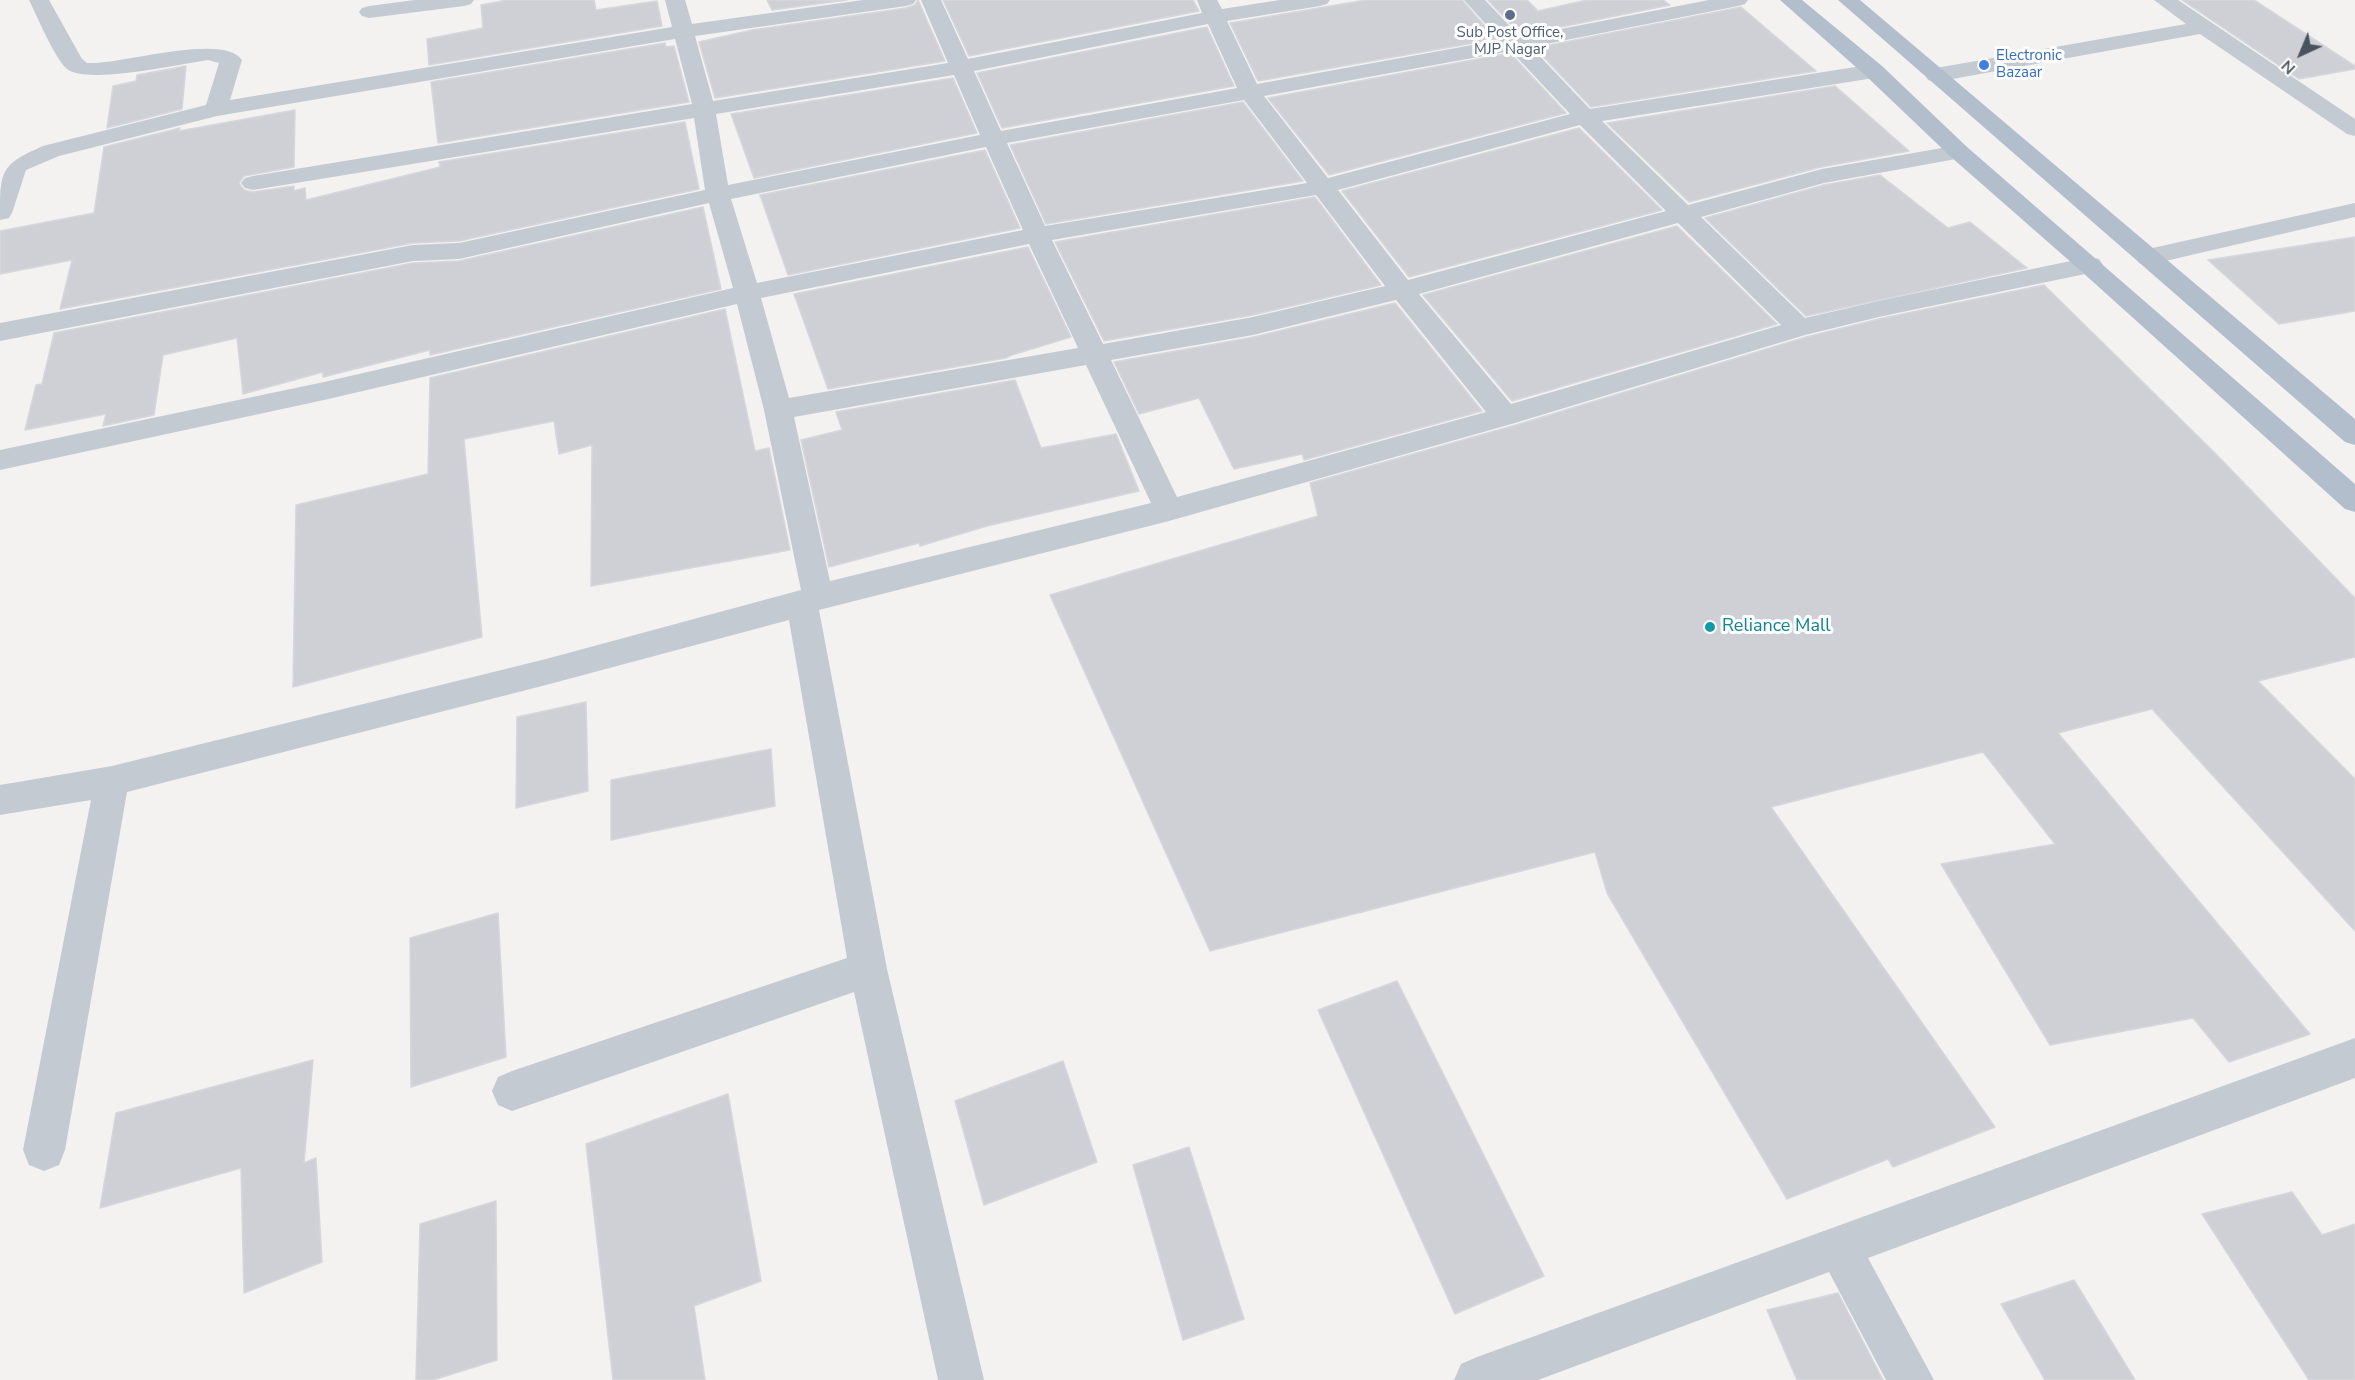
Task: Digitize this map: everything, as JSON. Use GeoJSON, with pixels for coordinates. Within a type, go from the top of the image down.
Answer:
{"type":"FeatureCollection","features":[{"type":"Feature","properties":{"kind":"main road"},"geometry":{"type":"LineString","coordinates":[[1790,0],[1874,71],[1959,152],[2090,265],[2355,501]]}},
{"type":"Feature","properties":{"kind":"main road"},"geometry":{"type":"LineString","coordinates":[[1848,0],[2355,435]]}},
{"type":"Feature","properties":{"kind":"street"},"geometry":{"type":"LineString","coordinates":[[39,0],[73,63],[81,69],[95,70],[208,54],[221,55],[231,60],[216,109]]}},
{"type":"Feature","properties":{"kind":"street"},"geometry":{"type":"LineString","coordinates":[[369,12],[464,0]]}},
{"type":"Feature","properties":{"kind":"street"},"geometry":{"type":"LineString","coordinates":[[675,0],[704,108],[718,194],[778,410],[868,969],[961,1380]]}},
{"type":"Feature","properties":{"kind":"street"},"geometry":{"type":"LineString","coordinates":[[0,213],[15,168],[26,160],[51,151],[216,109],[682,32],[906,0]]}},
{"type":"Feature","properties":{"kind":"street"},"geometry":{"type":"LineString","coordinates":[[931,0],[1037,235],[1169,510]]}},
{"type":"Feature","properties":{"kind":"street"},"geometry":{"type":"LineString","coordinates":[[253,183],[962,67],[1212,8],[1320,0]]}},
{"type":"Feature","properties":{"kind":"street"},"geometry":{"type":"LineString","coordinates":[[1474,0],[1585,117],[1800,328]]}},
{"type":"Feature","properties":{"kind":"street"},"geometry":{"type":"LineString","coordinates":[[0,332],[413,253],[459,251],[718,194],[993,139],[1635,22],[1738,0]]}},
{"type":"Feature","properties":{"kind":"street"},"geometry":{"type":"LineString","coordinates":[[2164,0],[2355,129]]}},
{"type":"Feature","properties":{"kind":"street"},"geometry":{"type":"LineString","coordinates":[[1212,8],[1250,93],[1402,290],[1505,416]]}},
{"type":"Feature","properties":{"kind":"street"},"geometry":{"type":"LineString","coordinates":[[1936,75],[2205,27]]}},
{"type":"Feature","properties":{"kind":"street"},"geometry":{"type":"LineString","coordinates":[[0,460],[335,388],[747,293],[1037,235],[1323,187],[1585,117],[1874,71]]}},
{"type":"Feature","properties":{"kind":"street"},"geometry":{"type":"LineString","coordinates":[[778,410],[1253,326],[1402,290],[1822,176],[1959,152]]}},
{"type":"Feature","properties":{"kind":"street"},"geometry":{"type":"LineString","coordinates":[[2148,257],[2355,210]]}},
{"type":"Feature","properties":{"kind":"street"},"geometry":{"type":"LineString","coordinates":[[0,800],[112,781],[535,675],[810,600],[1169,510],[1505,416],[1800,328],[1883,308],[2090,265]]}},
{"type":"Feature","properties":{"kind":"street"},"geometry":{"type":"LineString","coordinates":[[44,1150],[112,781]]}},
{"type":"Feature","properties":{"kind":"street"},"geometry":{"type":"LineString","coordinates":[[512,1091],[868,969]]}},
{"type":"Feature","properties":{"kind":"street"},"geometry":{"type":"LineString","coordinates":[[1478,1380],[2355,1058]]}},
{"type":"Feature","properties":{"kind":"street"},"geometry":{"type":"LineString","coordinates":[[1839,1248],[1911,1380]]}},
{"type":"Feature","properties":{"kind":"building"},"geometry":{"type":"Polygon","coordinates":[[[507,0],[594,0],[596,10],[657,1],[662,26],[429,65],[427,39],[483,28],[481,5],[507,0]]]}},
{"type":"Feature","properties":{"kind":"building"},"geometry":{"type":"Polygon","coordinates":[[[767,0],[847,0],[772,10],[767,0]]]}},
{"type":"Feature","properties":{"kind":"building"},"geometry":{"type":"Polygon","coordinates":[[[918,0],[945,61],[715,98],[699,42],[752,30],[906,8],[915,5],[918,0]]]}},
{"type":"Feature","properties":{"kind":"building"},"geometry":{"type":"Polygon","coordinates":[[[943,0],[1193,0],[1199,11],[969,56],[943,0]]]}},
{"type":"Feature","properties":{"kind":"building"},"geometry":{"type":"Polygon","coordinates":[[[1366,0],[1462,0],[1496,39],[1258,81],[1230,23],[1366,0]]]}},
{"type":"Feature","properties":{"kind":"building"},"geometry":{"type":"Polygon","coordinates":[[[1488,0],[1527,0],[1538,11],[1587,0],[1663,0],[1670,5],[1521,35],[1488,0]]]}},
{"type":"Feature","properties":{"kind":"building"},"geometry":{"type":"Polygon","coordinates":[[[2182,0],[2254,0],[2355,66],[2355,69],[2299,79],[2182,0]]]}},
{"type":"Feature","properties":{"kind":"building"},"geometry":{"type":"Polygon","coordinates":[[[1741,7],[1816,71],[1591,107],[1535,48],[1741,7]]]}},
{"type":"Feature","properties":{"kind":"building"},"geometry":{"type":"Polygon","coordinates":[[[1207,27],[1234,86],[1002,128],[977,73],[1207,27]]]}},
{"type":"Feature","properties":{"kind":"building"},"geometry":{"type":"Polygon","coordinates":[[[665,43],[666,47],[674,46],[689,102],[438,143],[431,82],[665,43]]]}},
{"type":"Feature","properties":{"kind":"building"},"geometry":{"type":"Polygon","coordinates":[[[1510,53],[1566,113],[1329,175],[1268,98],[1510,53]]]}},
{"type":"Feature","properties":{"kind":"building"},"geometry":{"type":"Polygon","coordinates":[[[186,66],[182,109],[107,128],[113,86],[136,81],[137,75],[186,66]]]}},
{"type":"Feature","properties":{"kind":"building"},"geometry":{"type":"Polygon","coordinates":[[[953,78],[977,133],[754,178],[731,114],[953,78]]]}},
{"type":"Feature","properties":{"kind":"building"},"geometry":{"type":"Polygon","coordinates":[[[1835,86],[1909,151],[1821,167],[1689,202],[1607,123],[1835,86]]]}},
{"type":"Feature","properties":{"kind":"building"},"geometry":{"type":"Polygon","coordinates":[[[1243,102],[1303,181],[1046,224],[1010,145],[1243,102]]]}},
{"type":"Feature","properties":{"kind":"building"},"geometry":{"type":"Polygon","coordinates":[[[295,110],[294,167],[244,176],[239,183],[244,190],[253,192],[294,186],[294,191],[305,188],[306,200],[440,167],[439,162],[685,122],[699,189],[459,241],[413,243],[60,309],[72,260],[0,274],[0,231],[94,213],[104,147],[180,128],[179,131],[295,110]]]}},
{"type":"Feature","properties":{"kind":"building"},"geometry":{"type":"Polygon","coordinates":[[[1579,128],[1662,210],[1409,277],[1342,191],[1579,128]]]}},
{"type":"Feature","properties":{"kind":"building"},"geometry":{"type":"Polygon","coordinates":[[[985,150],[1020,228],[788,275],[760,195],[985,150]]]}},
{"type":"Feature","properties":{"kind":"building"},"geometry":{"type":"Polygon","coordinates":[[[1880,175],[1948,228],[1970,222],[2027,268],[1806,316],[1705,218],[1824,185],[1880,175]]]}},
{"type":"Feature","properties":{"kind":"building"},"geometry":{"type":"Polygon","coordinates":[[[1315,197],[1381,285],[1253,315],[1104,341],[1055,242],[1315,197]]]}},
{"type":"Feature","properties":{"kind":"building"},"geometry":{"type":"Polygon","coordinates":[[[703,207],[721,289],[430,355],[430,350],[323,377],[323,372],[243,394],[237,338],[163,355],[154,415],[103,426],[106,414],[25,430],[36,385],[42,384],[54,333],[413,263],[459,261],[703,207]]]}},
{"type":"Feature","properties":{"kind":"building"},"geometry":{"type":"Polygon","coordinates":[[[1677,226],[1777,324],[1512,401],[1423,295],[1677,226]]]}},
{"type":"Feature","properties":{"kind":"building"},"geometry":{"type":"Polygon","coordinates":[[[2355,237],[2355,311],[2279,324],[2208,260],[2355,237]]]}},
{"type":"Feature","properties":{"kind":"building"},"geometry":{"type":"Polygon","coordinates":[[[1028,247],[1071,337],[1006,358],[828,389],[794,294],[1028,247]]]}},
{"type":"Feature","properties":{"kind":"building","name":"Reliance Mall"},"geometry":{"type":"Polygon","coordinates":[[[2044,285],[2216,454],[2355,598],[2355,657],[2258,681],[2355,779],[2355,931],[2152,709],[2058,733],[2310,1034],[2229,1062],[2193,1018],[2050,1045],[1941,864],[2055,844],[1983,752],[1771,807],[1995,1127],[1893,1167],[1888,1159],[1787,1199],[1607,893],[1595,852],[1210,951],[1050,595],[1318,516],[1310,483],[1516,425],[1806,337],[1883,318],[2044,285]]]}},
{"type":"Feature","properties":{"kind":"building"},"geometry":{"type":"Polygon","coordinates":[[[1395,303],[1482,411],[1304,460],[1302,454],[1234,469],[1199,398],[1139,414],[1114,362],[1254,337],[1395,303]]]}},
{"type":"Feature","properties":{"kind":"building"},"geometry":{"type":"Polygon","coordinates":[[[725,309],[755,451],[769,448],[790,550],[591,586],[592,445],[559,454],[554,421],[464,439],[482,637],[293,687],[296,505],[428,474],[430,378],[725,309]]]}},
{"type":"Feature","properties":{"kind":"building"},"geometry":{"type":"Polygon","coordinates":[[[1015,380],[1041,448],[1116,434],[1139,491],[987,526],[920,546],[919,543],[829,567],[801,440],[842,430],[836,412],[1015,380]]]}},
{"type":"Feature","properties":{"kind":"building"},"geometry":{"type":"Polygon","coordinates":[[[586,702],[588,791],[516,808],[517,717],[586,702]]]}},
{"type":"Feature","properties":{"kind":"building"},"geometry":{"type":"Polygon","coordinates":[[[771,749],[775,806],[611,840],[611,780],[771,749]]]}},
{"type":"Feature","properties":{"kind":"building"},"geometry":{"type":"Polygon","coordinates":[[[498,913],[506,1057],[411,1087],[410,938],[498,913]]]}},
{"type":"Feature","properties":{"kind":"building"},"geometry":{"type":"Polygon","coordinates":[[[1397,981],[1544,1276],[1455,1314],[1318,1010],[1397,981]]]}},
{"type":"Feature","properties":{"kind":"building"},"geometry":{"type":"Polygon","coordinates":[[[313,1060],[304,1163],[316,1158],[322,1262],[244,1293],[241,1168],[100,1208],[116,1113],[313,1060]]]}},
{"type":"Feature","properties":{"kind":"building"},"geometry":{"type":"Polygon","coordinates":[[[1063,1061],[1097,1162],[984,1205],[955,1101],[1063,1061]]]}},
{"type":"Feature","properties":{"kind":"building"},"geometry":{"type":"Polygon","coordinates":[[[728,1094],[761,1281],[694,1306],[705,1380],[613,1380],[586,1144],[728,1094]]]}},
{"type":"Feature","properties":{"kind":"building"},"geometry":{"type":"Polygon","coordinates":[[[1189,1147],[1244,1319],[1183,1340],[1133,1165],[1189,1147]]]}},
{"type":"Feature","properties":{"kind":"building"},"geometry":{"type":"Polygon","coordinates":[[[2292,1192],[2322,1235],[2355,1224],[2355,1380],[2309,1380],[2202,1214],[2292,1192]]]}},
{"type":"Feature","properties":{"kind":"building"},"geometry":{"type":"Polygon","coordinates":[[[496,1201],[497,1360],[433,1380],[416,1380],[420,1224],[496,1201]]]}},
{"type":"Feature","properties":{"kind":"building"},"geometry":{"type":"Polygon","coordinates":[[[2074,1280],[2135,1380],[2045,1380],[2001,1304],[2074,1280]]]}},
{"type":"Feature","properties":{"kind":"building"},"geometry":{"type":"Polygon","coordinates":[[[1838,1293],[1883,1380],[1797,1380],[1767,1310],[1838,1293]]]}},
{"type":"Feature","properties":{"kind":"place","name":"Sub Post Office, MJP Nagar"},"geometry":{"type":"Point","coordinates":[1510,15]}},
{"type":"Feature","properties":{"kind":"place","name":"Electronic Bazaar"},"geometry":{"type":"Point","coordinates":[1984,65]}},
{"type":"Feature","properties":{"kind":"place","name":"Reliance Mall"},"geometry":{"type":"Point","coordinates":[1710,627]}}]}
